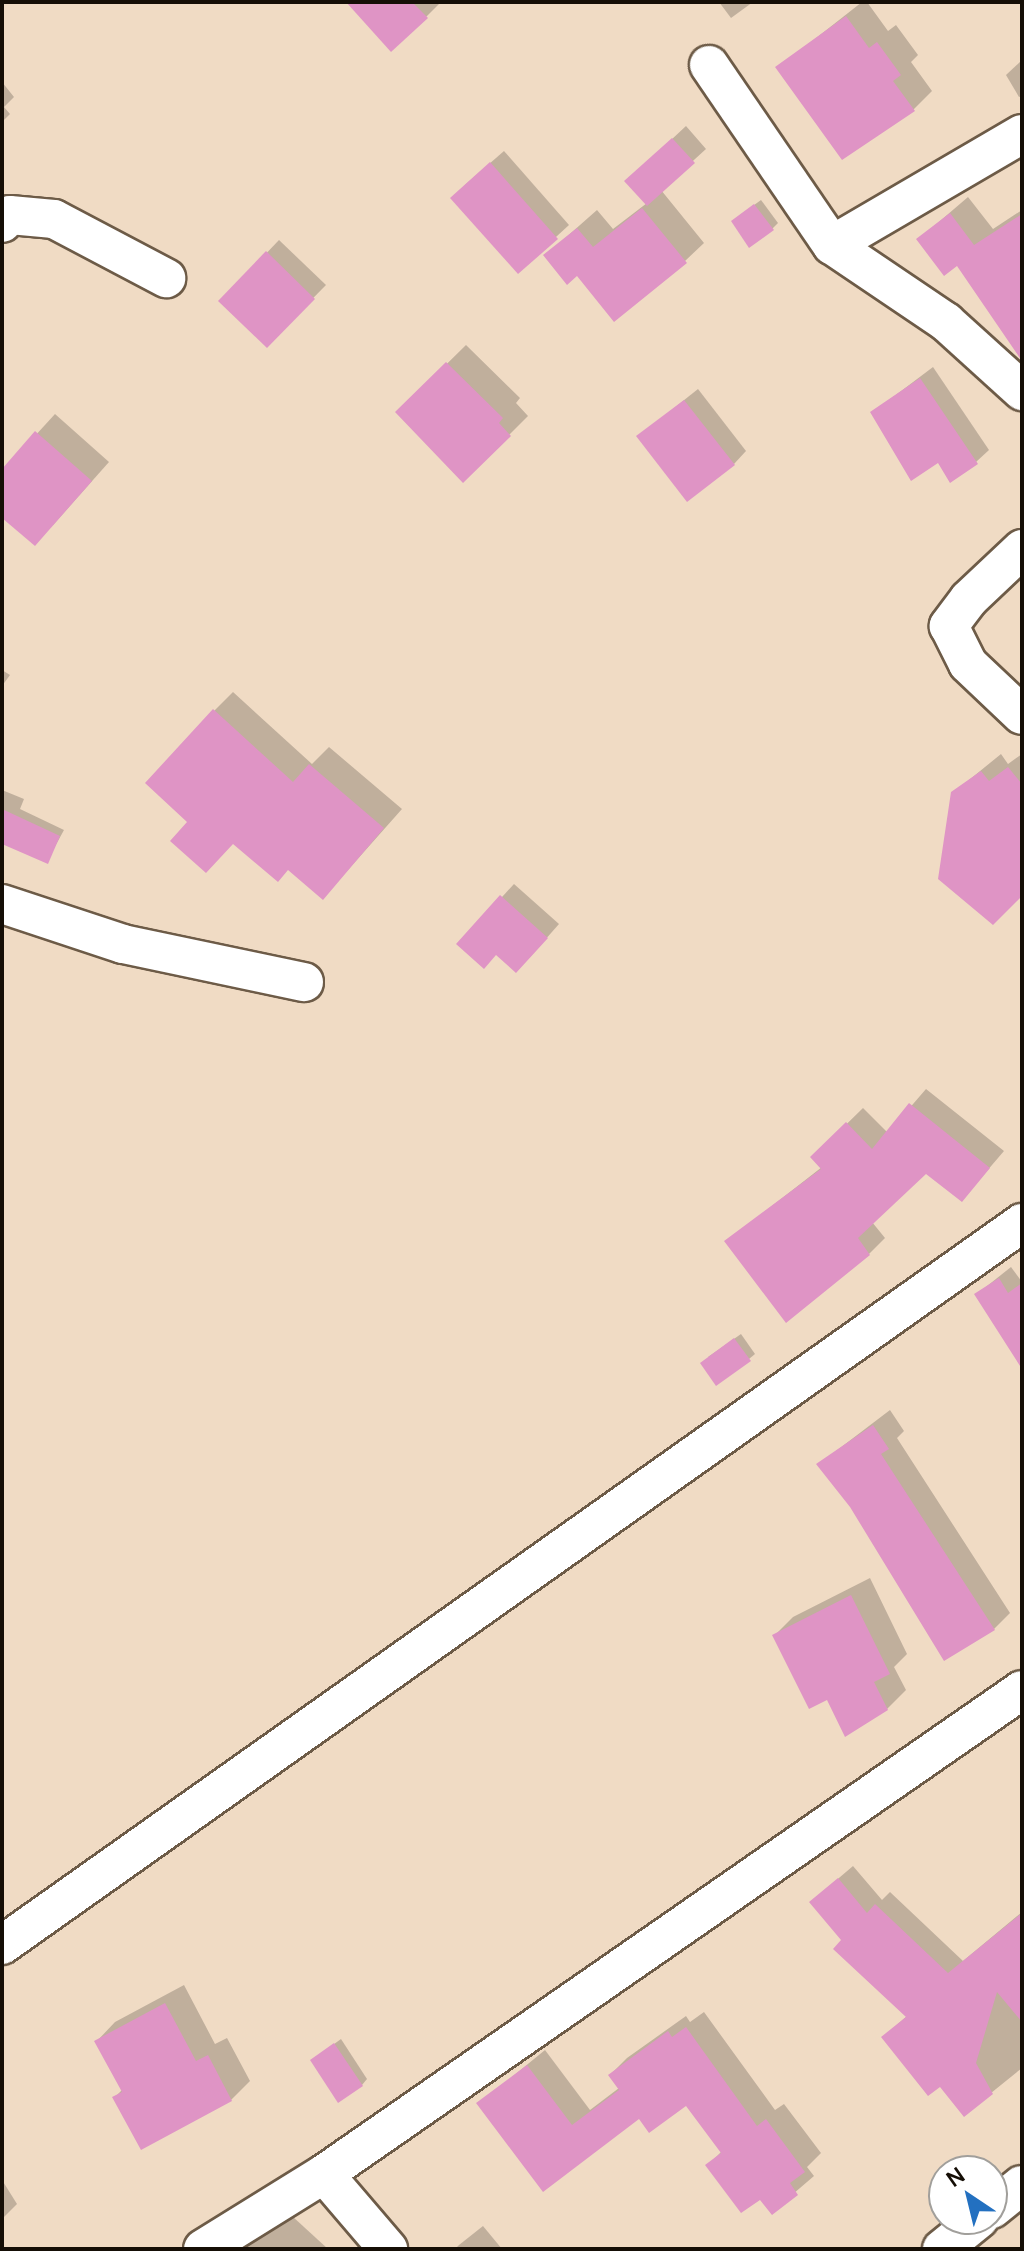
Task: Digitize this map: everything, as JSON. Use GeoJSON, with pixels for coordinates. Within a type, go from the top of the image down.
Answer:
{"type":"FeatureCollection","features":[{"type":"Feature","properties":{"kind":"street"},"geometry":{"type":"LineString","coordinates":[[709,65],[832,245],[946,322],[1022,391]]}},
{"type":"Feature","properties":{"kind":"street"},"geometry":{"type":"LineString","coordinates":[[832,245],[1022,134]]}},
{"type":"Feature","properties":{"kind":"street"},"geometry":{"type":"LineString","coordinates":[[2,223],[10,215],[54,219],[166,278]]}},
{"type":"Feature","properties":{"kind":"street"},"geometry":{"type":"LineString","coordinates":[[1022,549],[969,599],[949,626],[968,664],[1022,715]]}},
{"type":"Feature","properties":{"kind":"street"},"geometry":{"type":"LineString","coordinates":[[2,904],[123,944],[304,982]]}},
{"type":"Feature","properties":{"kind":"street"},"geometry":{"type":"LineString","coordinates":[[2,1945],[1022,1223]]}},
{"type":"Feature","properties":{"kind":"street"},"geometry":{"type":"LineString","coordinates":[[203,2249],[324,2174],[1022,1690]]}},
{"type":"Feature","properties":{"kind":"street"},"geometry":{"type":"LineString","coordinates":[[324,2174],[388,2249]]}},
{"type":"Feature","properties":{"kind":"street"},"geometry":{"type":"LineString","coordinates":[[942,2249],[959,2235]]}},
{"type":"Feature","properties":{"kind":"building"},"geometry":{"type":"Polygon","coordinates":[[[346,2],[412,2],[428,18],[391,52],[346,2]]]}},
{"type":"Feature","properties":{"kind":"building"},"geometry":{"type":"Polygon","coordinates":[[[846,16],[869,48],[877,42],[901,75],[893,81],[915,111],[842,160],[775,67],[846,16]]]}},
{"type":"Feature","properties":{"kind":"building"},"geometry":{"type":"Polygon","coordinates":[[[672,138],[695,163],[647,206],[624,181],[672,138]]]}},
{"type":"Feature","properties":{"kind":"building"},"geometry":{"type":"Polygon","coordinates":[[[490,162],[558,239],[518,274],[450,198],[490,162]]]}},
{"type":"Feature","properties":{"kind":"building"},"geometry":{"type":"Polygon","coordinates":[[[754,204],[774,230],[749,248],[731,221],[754,204]]]}},
{"type":"Feature","properties":{"kind":"building"},"geometry":{"type":"Polygon","coordinates":[[[642,208],[687,263],[614,322],[577,276],[567,285],[543,255],[577,228],[593,247],[642,208]]]}},
{"type":"Feature","properties":{"kind":"building"},"geometry":{"type":"Polygon","coordinates":[[[950,213],[974,245],[1022,214],[1022,361],[957,266],[944,276],[916,239],[950,213]]]}},
{"type":"Feature","properties":{"kind":"building"},"geometry":{"type":"Polygon","coordinates":[[[266,251],[315,299],[267,348],[218,301],[266,251]]]}},
{"type":"Feature","properties":{"kind":"building"},"geometry":{"type":"Polygon","coordinates":[[[446,362],[503,418],[499,423],[511,436],[463,483],[395,412],[446,362]]]}},
{"type":"Feature","properties":{"kind":"building"},"geometry":{"type":"Polygon","coordinates":[[[920,378],[978,464],[950,483],[938,463],[911,481],[870,412],[920,378]]]}},
{"type":"Feature","properties":{"kind":"building"},"geometry":{"type":"Polygon","coordinates":[[[684,400],[735,465],[687,502],[636,436],[684,400]]]}},
{"type":"Feature","properties":{"kind":"building"},"geometry":{"type":"Polygon","coordinates":[[[35,431],[92,481],[35,546],[2,518],[2,469],[35,431]]]}},
{"type":"Feature","properties":{"kind":"building"},"geometry":{"type":"Polygon","coordinates":[[[213,709],[293,782],[309,764],[384,828],[323,900],[288,870],[278,882],[233,844],[206,873],[170,841],[187,822],[145,783],[213,709]]]}},
{"type":"Feature","properties":{"kind":"building"},"geometry":{"type":"Polygon","coordinates":[[[1008,767],[1022,784],[1022,896],[993,925],[938,879],[951,792],[981,771],[989,781],[1008,767]]]}},
{"type":"Feature","properties":{"kind":"building"},"geometry":{"type":"Polygon","coordinates":[[[2,809],[60,836],[48,864],[2,844],[2,809]]]}},
{"type":"Feature","properties":{"kind":"building"},"geometry":{"type":"Polygon","coordinates":[[[500,895],[548,938],[516,973],[496,955],[484,969],[456,944],[500,895]]]}},
{"type":"Feature","properties":{"kind":"building"},"geometry":{"type":"Polygon","coordinates":[[[909,1103],[990,1168],[962,1202],[926,1174],[858,1238],[870,1255],[786,1323],[724,1241],[821,1169],[810,1157],[846,1122],[872,1149],[909,1103]]]}},
{"type":"Feature","properties":{"kind":"building"},"geometry":{"type":"Polygon","coordinates":[[[999,1278],[1008,1293],[1022,1283],[1022,1369],[974,1294],[999,1278]]]}},
{"type":"Feature","properties":{"kind":"building"},"geometry":{"type":"Polygon","coordinates":[[[734,1338],[751,1361],[716,1386],[700,1363],[734,1338]]]}},
{"type":"Feature","properties":{"kind":"building"},"geometry":{"type":"Polygon","coordinates":[[[873,1425],[889,1449],[881,1454],[995,1630],[944,1661],[850,1507],[816,1464],[873,1425]]]}},
{"type":"Feature","properties":{"kind":"building"},"geometry":{"type":"Polygon","coordinates":[[[851,1595],[890,1674],[874,1682],[888,1710],[845,1737],[827,1700],[809,1709],[772,1635],[851,1595]]]}},
{"type":"Feature","properties":{"kind":"building"},"geometry":{"type":"Polygon","coordinates":[[[838,1878],[867,1913],[875,1904],[948,1973],[1022,1913],[1022,2022],[997,1992],[976,2063],[993,2094],[964,2117],[940,2087],[928,2096],[881,2037],[906,2017],[833,1949],[841,1940],[809,1902],[838,1878]]]}},
{"type":"Feature","properties":{"kind":"building"},"geometry":{"type":"Polygon","coordinates":[[[165,2003],[196,2061],[208,2055],[232,2101],[141,2150],[112,2097],[122,2092],[94,2041],[165,2003]]]}},
{"type":"Feature","properties":{"kind":"building"},"geometry":{"type":"Polygon","coordinates":[[[686,2027],[757,2126],[766,2119],[805,2172],[790,2183],[798,2195],[772,2215],[760,2200],[741,2213],[705,2165],[721,2153],[686,2106],[649,2133],[639,2119],[543,2192],[476,2103],[527,2065],[572,2125],[619,2090],[608,2075],[668,2031],[672,2037],[686,2027]]]}},
{"type":"Feature","properties":{"kind":"building"},"geometry":{"type":"Polygon","coordinates":[[[334,2043],[363,2086],[338,2103],[310,2060],[334,2043]]]}}]}
